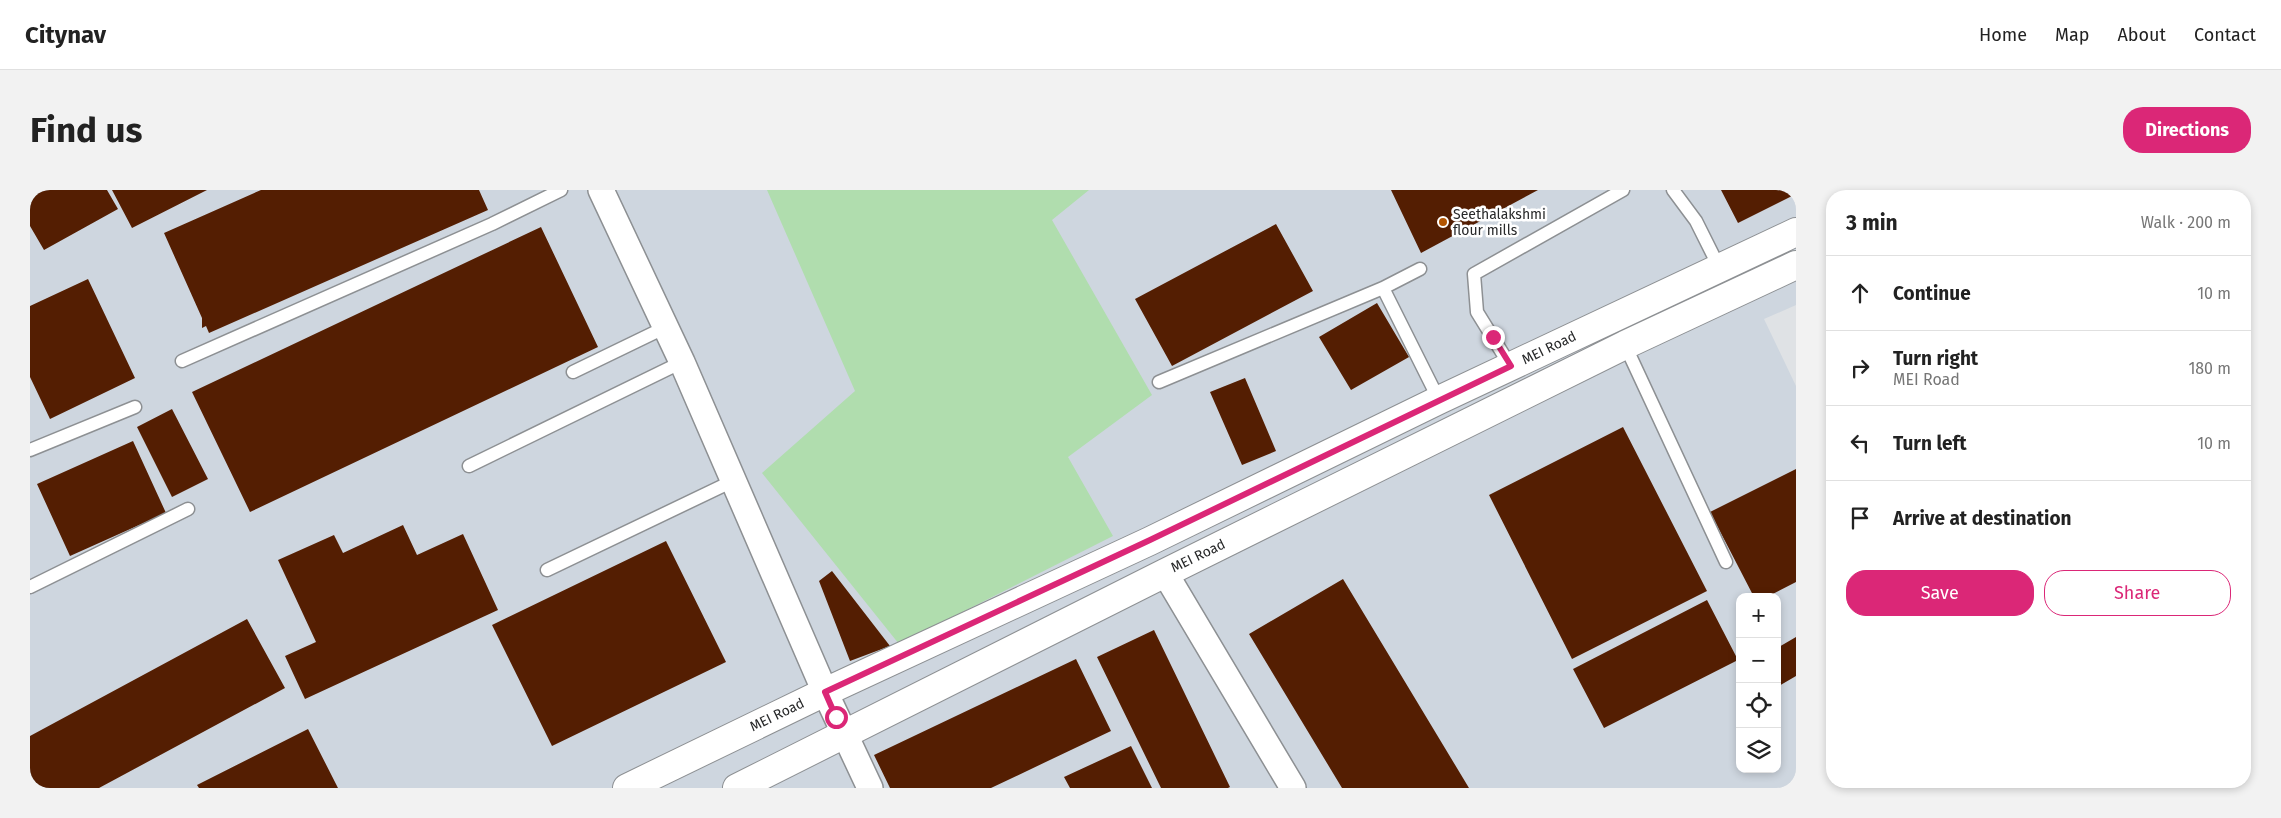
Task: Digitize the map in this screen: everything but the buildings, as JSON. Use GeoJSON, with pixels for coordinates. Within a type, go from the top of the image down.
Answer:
{"type":"FeatureCollection","features":[{"type":"Feature","properties":{"kind":"street"},"geometry":{"type":"LineString","coordinates":[[601,190],[682,362],[825,692],[870,788]]}},
{"type":"Feature","properties":{"kind":"street","name":"MEI Road"},"geometry":{"type":"LineString","coordinates":[[627,788],[825,692],[1150,540],[1439,400],[1796,232]]}},
{"type":"Feature","properties":{"kind":"street","name":"MEI Road"},"geometry":{"type":"LineString","coordinates":[[737,788],[1625,345],[1796,265]]}},
{"type":"Feature","properties":{"kind":"street"},"geometry":{"type":"LineString","coordinates":[[1165,573],[1294,788]]}},
{"type":"Feature","properties":{"kind":"lane"},"geometry":{"type":"LineString","coordinates":[[182,361],[492,224],[561,190]]}},
{"type":"Feature","properties":{"kind":"lane"},"geometry":{"type":"LineString","coordinates":[[1511,366],[1477,312],[1474,274],[1622,190]]}},
{"type":"Feature","properties":{"kind":"lane"},"geometry":{"type":"LineString","coordinates":[[1673,190],[1696,221],[1720,269]]}},
{"type":"Feature","properties":{"kind":"lane"},"geometry":{"type":"LineString","coordinates":[[1159,382],[1383,288],[1420,269]]}},
{"type":"Feature","properties":{"kind":"lane"},"geometry":{"type":"LineString","coordinates":[[1383,288],[1439,400]]}},
{"type":"Feature","properties":{"kind":"lane"},"geometry":{"type":"LineString","coordinates":[[573,372],[666,327]]}},
{"type":"Feature","properties":{"kind":"lane"},"geometry":{"type":"LineString","coordinates":[[1625,345],[1726,562]]}},
{"type":"Feature","properties":{"kind":"lane"},"geometry":{"type":"LineString","coordinates":[[469,466],[682,362]]}},
{"type":"Feature","properties":{"kind":"lane"},"geometry":{"type":"LineString","coordinates":[[30,450],[135,407]]}},
{"type":"Feature","properties":{"kind":"lane"},"geometry":{"type":"LineString","coordinates":[[547,570],[734,480]]}},
{"type":"Feature","properties":{"kind":"lane"},"geometry":{"type":"LineString","coordinates":[[30,587],[188,509]]}},
{"type":"Feature","properties":{"kind":"shaded area"},"geometry":{"type":"Polygon","coordinates":[[[30,190],[1796,190],[1796,305],[1764,319],[1796,386],[1796,788],[30,788],[30,190]]]}},
{"type":"Feature","properties":{"kind":"green space"},"geometry":{"type":"Polygon","coordinates":[[[767,190],[1089,190],[1052,220],[1152,395],[1068,457],[1113,536],[899,644],[762,473],[855,391],[767,190]]]}},
{"type":"Feature","properties":{"kind":"place","name":"Seethalakshmi flour mills"},"geometry":{"type":"Point","coordinates":[1443,222]}},
{"type":"Feature","properties":{"kind":"route"},"geometry":{"type":"LineString","coordinates":[[836,717],[825,692],[1150,540],[1511,366],[1493,337]]}}]}
